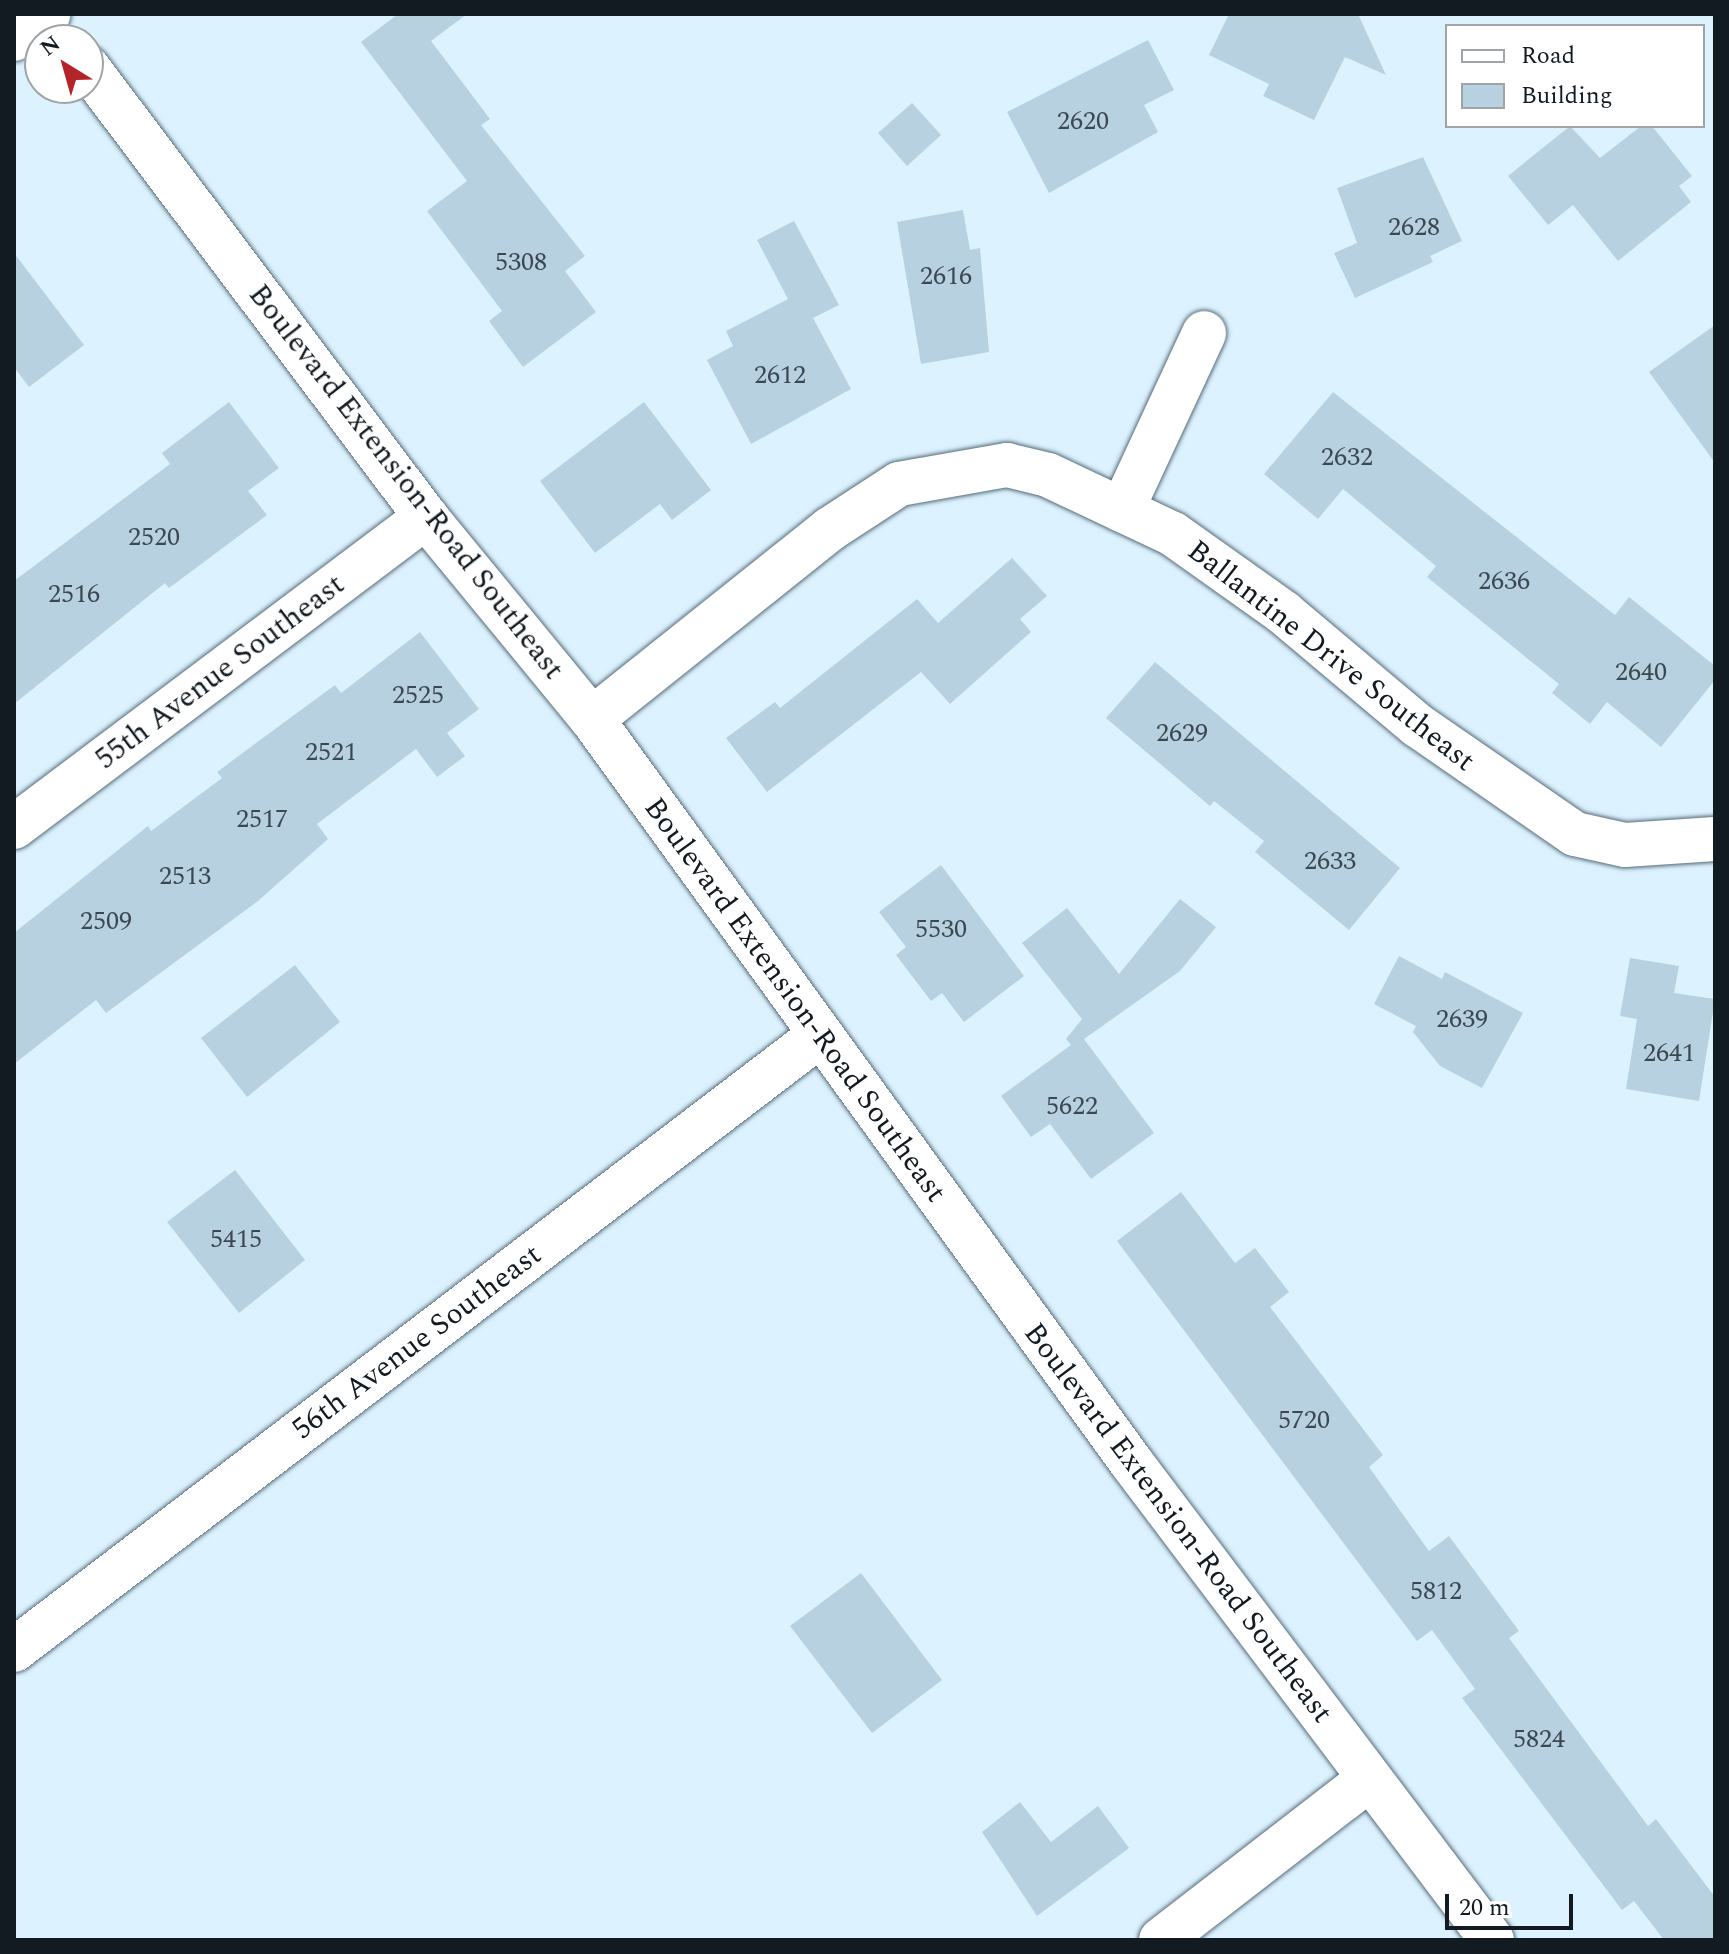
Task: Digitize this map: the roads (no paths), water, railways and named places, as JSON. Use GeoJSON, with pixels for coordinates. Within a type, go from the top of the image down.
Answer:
{"type":"FeatureCollection","features":[{"type":"Feature","properties":{"kind":"street"},"geometry":{"type":"LineString","coordinates":[[14,39],[47,14]]}},
{"type":"Feature","properties":{"kind":"street","name":"Boulevard Extension-Road Southeast"},"geometry":{"type":"LineString","coordinates":[[104,89],[426,517],[592,719],[820,1035],[1368,1780],[1492,1940]]}},
{"type":"Feature","properties":{"kind":"street"},"geometry":{"type":"LineString","coordinates":[[1122,510],[1204,333]]}},
{"type":"Feature","properties":{"kind":"street","name":"Ballantine Drive Southeast"},"geometry":{"type":"LineString","coordinates":[[592,719],[830,529],[899,484],[1007,465],[1048,475],[1185,542],[1284,613],[1429,734],[1575,834],[1625,845],[1715,839]]}},
{"type":"Feature","properties":{"kind":"street","name":"55th Avenue Southeast"},"geometry":{"type":"LineString","coordinates":[[14,827],[426,517]]}},
{"type":"Feature","properties":{"kind":"street","name":"56th Avenue Southeast"},"geometry":{"type":"LineString","coordinates":[[14,1650],[820,1035]]}},
{"type":"Feature","properties":{"kind":"street"},"geometry":{"type":"LineString","coordinates":[[1161,1940],[1368,1780]]}}]}
